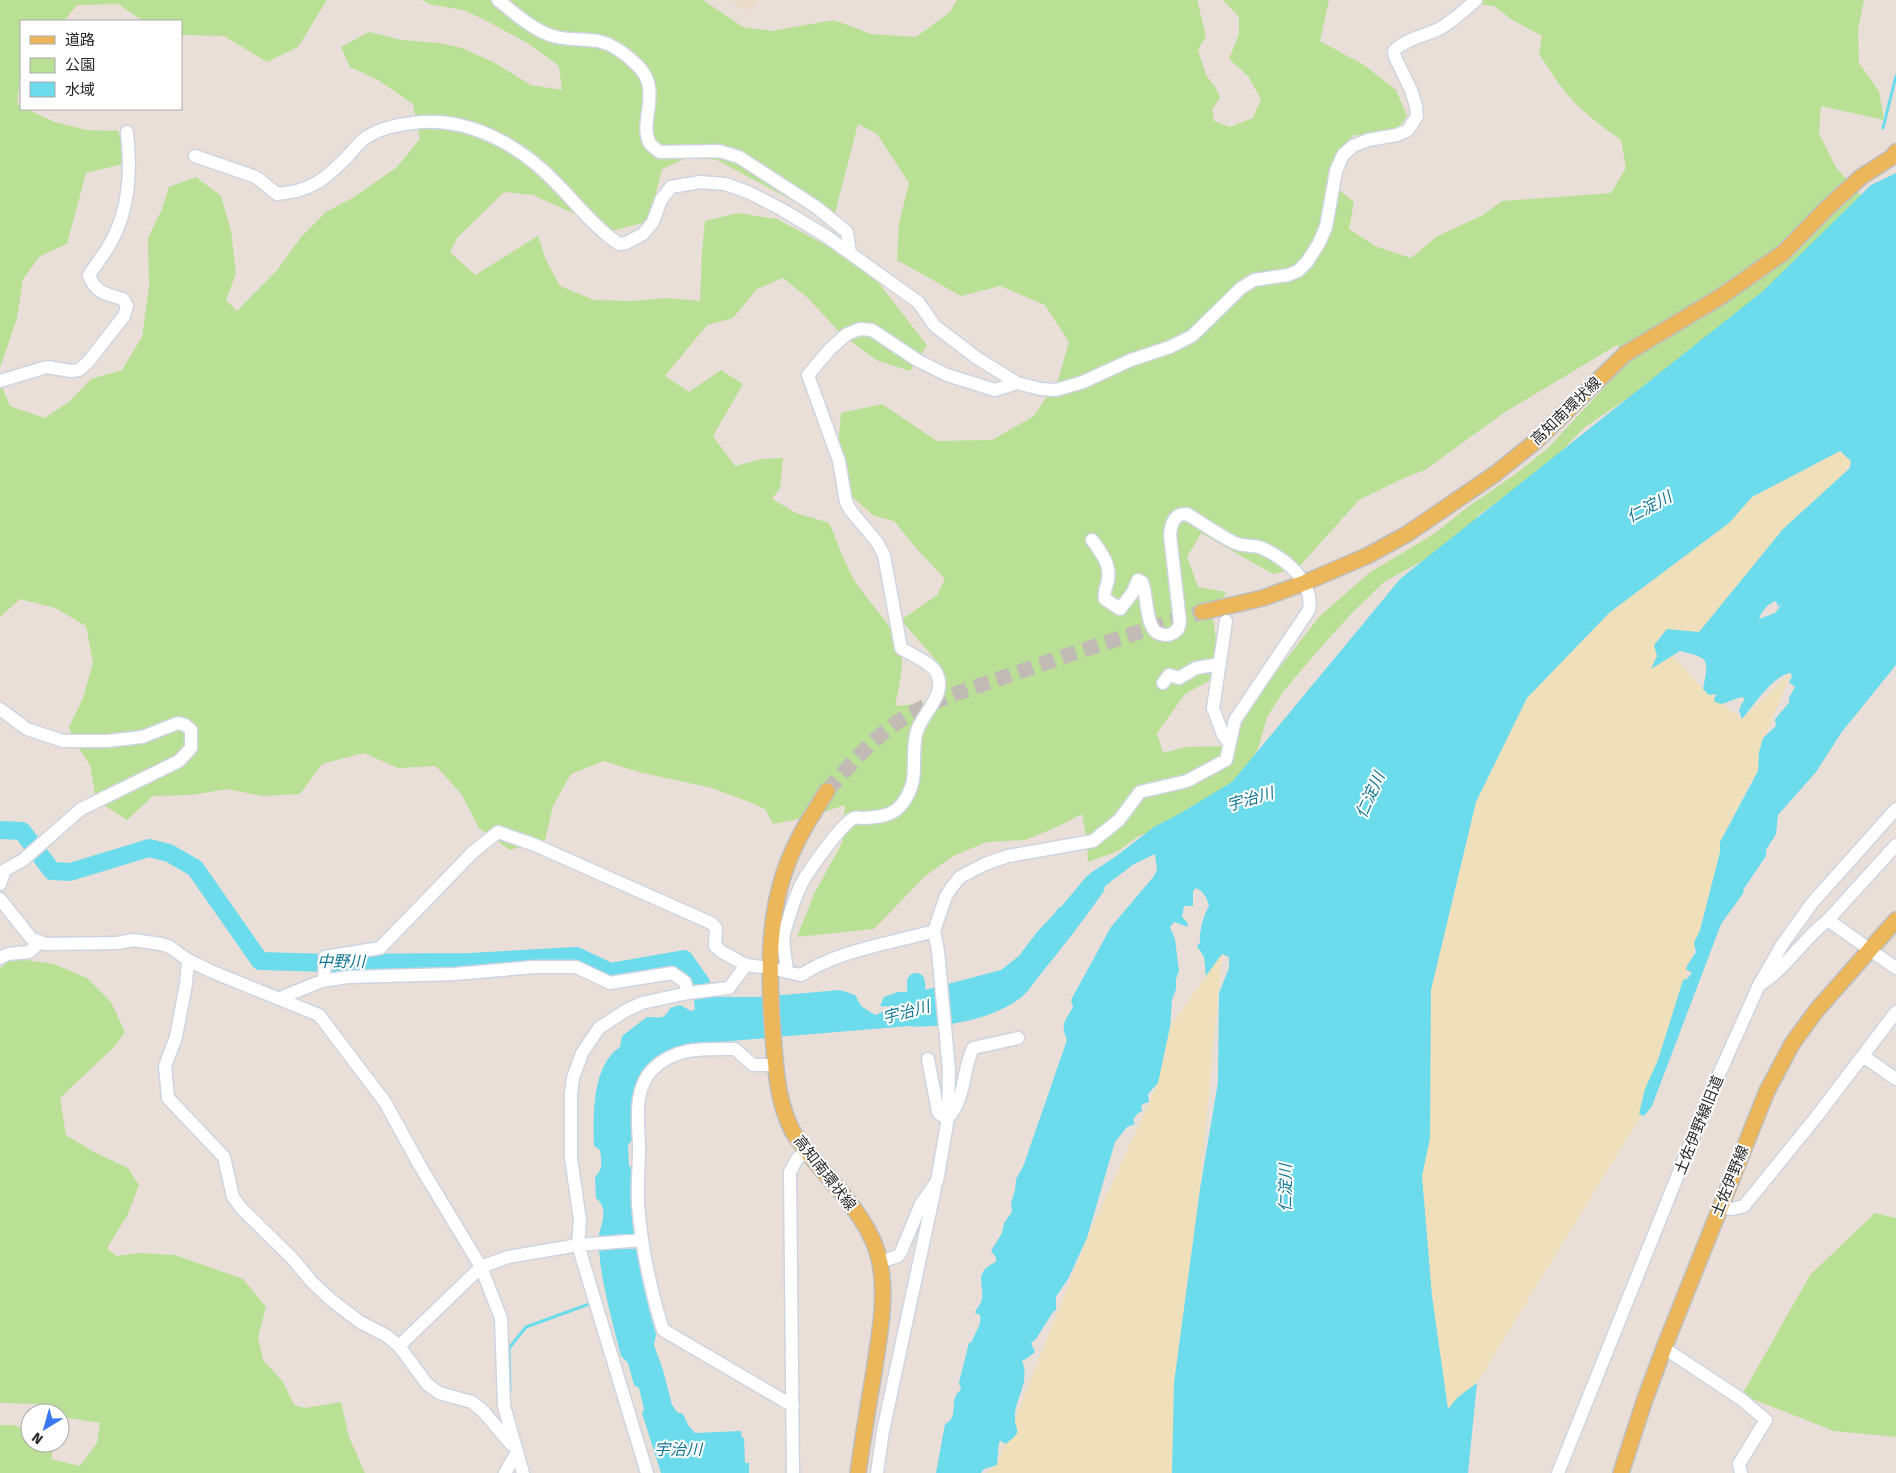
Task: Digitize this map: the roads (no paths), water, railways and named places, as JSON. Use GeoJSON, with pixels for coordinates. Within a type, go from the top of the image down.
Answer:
{"type":"FeatureCollection","features":[{"type":"Feature","properties":{"kind":"main road","name":"高知南環状線"},"geometry":{"type":"LineString","coordinates":[[1202,612],[1262,598],[1304,583],[1369,555],[1407,534],[1495,474],[1536,441],[1625,354],[1754,275],[1783,253],[1827,208],[1861,177],[1892,157],[1896,152]]}},
{"type":"Feature","properties":{"kind":"main road","name":"高知南環状線"},"geometry":{"type":"LineString","coordinates":[[827,791],[797,841],[780,887],[774,913],[769,985],[775,1065],[780,1097],[786,1115],[793,1132],[858,1214],[871,1236],[880,1262],[883,1288],[878,1345],[858,1473]]}},
{"type":"Feature","properties":{"kind":"main road","name":"土佐伊野線"},"geometry":{"type":"LineString","coordinates":[[1621,1473],[1664,1348],[1767,1091],[1792,1044],[1816,1011],[1896,920]]}},
{"type":"Feature","properties":{"kind":"street"},"geometry":{"type":"LineString","coordinates":[[498,0],[536,29],[556,37],[599,42],[615,48],[638,65],[645,75],[650,91],[647,134],[649,144],[660,152],[719,151],[739,157],[816,207],[847,232],[850,253]]}},
{"type":"Feature","properties":{"kind":"street"},"geometry":{"type":"LineString","coordinates":[[196,156],[256,177],[276,194],[296,192],[308,188],[329,175],[364,140],[385,128],[408,123],[433,122],[468,128],[503,141],[520,151],[555,181],[602,233],[618,244],[626,243],[643,234],[653,222],[661,200],[672,187],[700,182],[725,184],[748,192],[781,209],[850,253],[918,302],[935,326],[977,358],[1017,383],[1041,389],[1056,390],[1083,382],[1131,360],[1170,347],[1192,336],[1241,288],[1254,280],[1288,275],[1298,271],[1307,262],[1326,227],[1336,171],[1343,155],[1353,146],[1368,140],[1397,135],[1408,130],[1417,116],[1411,90],[1394,52],[1400,45],[1451,21],[1476,0]]}},
{"type":"Feature","properties":{"kind":"street"},"geometry":{"type":"LineString","coordinates":[[0,381],[47,367],[71,371],[79,370],[88,362],[124,316],[127,306],[123,299],[102,293],[92,285],[88,275],[111,242],[125,209],[128,189],[129,154],[127,132]]}},
{"type":"Feature","properties":{"kind":"street"},"geometry":{"type":"LineString","coordinates":[[787,972],[784,936],[801,886],[841,828],[854,818],[882,818],[901,805],[912,788],[914,781],[914,742],[918,728],[935,699],[938,682],[936,672],[927,663],[912,656],[902,648],[884,555],[877,542],[851,511],[846,502],[839,461],[808,376],[830,349],[847,334],[860,329],[872,330],[917,360],[946,375],[995,390],[1017,383]]}},
{"type":"Feature","properties":{"kind":"street"},"geometry":{"type":"LineString","coordinates":[[877,1473],[883,1431],[937,1181],[948,1118],[949,1070],[938,951],[934,931],[946,896],[960,877],[973,869],[1008,856],[1093,841],[1119,820],[1140,792],[1187,781],[1226,760],[1235,720],[1309,610],[1311,602],[1304,583],[1285,560],[1263,548],[1238,544],[1187,514],[1179,515],[1171,525],[1170,535],[1180,622],[1178,629],[1166,636],[1152,630],[1146,589],[1142,582],[1138,580],[1133,592],[1120,608],[1105,599],[1103,594],[1108,578],[1107,565],[1092,540]]}},
{"type":"Feature","properties":{"kind":"street"},"geometry":{"type":"LineString","coordinates":[[1226,621],[1213,708],[1223,734],[1229,743]]}},
{"type":"Feature","properties":{"kind":"street"},"geometry":{"type":"LineString","coordinates":[[1163,683],[1169,675],[1179,678],[1196,668],[1220,664]]}},
{"type":"Feature","properties":{"kind":"street"},"geometry":{"type":"LineString","coordinates":[[0,708],[27,729],[63,741],[107,741],[142,737],[178,723],[186,725],[191,730],[191,748],[179,761],[81,809],[27,856],[5,870],[0,884]]}},
{"type":"Feature","properties":{"kind":"street","name":"土佐伊野線旧道"},"geometry":{"type":"LineString","coordinates":[[1558,1473],[1712,1090],[1759,985],[1782,945],[1812,902],[1896,809]]}},
{"type":"Feature","properties":{"kind":"street"},"geometry":{"type":"LineString","coordinates":[[324,981],[325,956],[380,948],[473,852],[498,832],[535,845],[711,923],[716,928],[715,946],[746,966],[770,968],[801,975],[818,964],[849,952],[934,931]]}},
{"type":"Feature","properties":{"kind":"street"},"geometry":{"type":"LineString","coordinates":[[1759,985],[1775,975],[1816,929],[1828,920],[1887,857],[1896,844]]}},
{"type":"Feature","properties":{"kind":"street"},"geometry":{"type":"LineString","coordinates":[[0,899],[31,938],[45,944],[117,943],[134,940],[170,947],[188,960],[240,984],[280,998],[319,1015],[385,1102],[420,1166],[481,1267],[501,1318],[504,1406],[523,1473]]}},
{"type":"Feature","properties":{"kind":"street"},"geometry":{"type":"LineString","coordinates":[[1828,920],[1896,968]]}},
{"type":"Feature","properties":{"kind":"street"},"geometry":{"type":"LineString","coordinates":[[0,958],[8,954],[28,952],[40,942]]}},
{"type":"Feature","properties":{"kind":"street"},"geometry":{"type":"LineString","coordinates":[[188,960],[186,984],[176,1037],[164,1066],[168,1098],[224,1157],[233,1197],[242,1209],[330,1299],[360,1322],[387,1336],[398,1346],[427,1384],[439,1393],[472,1402],[494,1421],[517,1452]]}},
{"type":"Feature","properties":{"kind":"street"},"geometry":{"type":"LineString","coordinates":[[647,1473],[597,1311],[580,1245],[580,1220],[571,1158],[571,1095],[573,1078],[582,1054],[599,1028],[625,1011],[642,1003],[688,993],[728,988],[746,966]]}},
{"type":"Feature","properties":{"kind":"street"},"geometry":{"type":"LineString","coordinates":[[280,998],[324,981],[348,977],[454,974],[534,967],[576,967],[610,982],[672,973],[685,982],[688,993]]}},
{"type":"Feature","properties":{"kind":"street"},"geometry":{"type":"LineString","coordinates":[[1720,1207],[1733,1209],[1744,1206],[1817,1116],[1896,1012]]}},
{"type":"Feature","properties":{"kind":"street"},"geometry":{"type":"LineString","coordinates":[[948,1118],[954,1110],[962,1091],[973,1048],[1018,1038]]}},
{"type":"Feature","properties":{"kind":"street"},"geometry":{"type":"LineString","coordinates":[[775,1065],[753,1064],[735,1049],[690,1049],[668,1058],[652,1070],[640,1090],[638,1107],[638,1201],[640,1240],[651,1292],[662,1330],[792,1406]]}},
{"type":"Feature","properties":{"kind":"street"},"geometry":{"type":"LineString","coordinates":[[1863,1056],[1896,1079]]}},
{"type":"Feature","properties":{"kind":"street"},"geometry":{"type":"LineString","coordinates":[[928,1059],[938,1112],[948,1118]]}},
{"type":"Feature","properties":{"kind":"street"},"geometry":{"type":"LineString","coordinates":[[793,1473],[790,1172],[797,1159],[807,1151]]}},
{"type":"Feature","properties":{"kind":"street"},"geometry":{"type":"LineString","coordinates":[[880,1262],[898,1256],[922,1204],[937,1181]]}},
{"type":"Feature","properties":{"kind":"street"},"geometry":{"type":"LineString","coordinates":[[398,1346],[481,1267],[504,1258],[580,1245],[640,1240]]}},
{"type":"Feature","properties":{"kind":"street"},"geometry":{"type":"LineString","coordinates":[[1664,1348],[1741,1399],[1766,1420],[1739,1464],[1741,1473]]}},
{"type":"Feature","properties":{"kind":"street"},"geometry":{"type":"LineString","coordinates":[[505,1473],[517,1452]]}},
{"type":"Feature","properties":{"kind":"water"},"geometry":{"type":"Polygon","coordinates":[[[1896,173],[1896,665],[1841,733],[1816,772],[1778,815],[1776,834],[1766,850],[1766,856],[1743,890],[1744,892],[1721,924],[1652,1106],[1644,1116],[1639,1114],[1645,1089],[1658,1060],[1683,980],[1687,979],[1692,973],[1686,969],[1696,952],[1694,943],[1700,930],[1720,852],[1720,842],[1758,771],[1759,752],[1763,738],[1776,726],[1775,719],[1789,703],[1789,698],[1795,687],[1789,682],[1792,677],[1791,673],[1784,675],[1764,691],[1742,719],[1739,710],[1745,698],[1741,697],[1722,704],[1715,702],[1714,699],[1717,694],[1709,695],[1703,689],[1706,666],[1702,658],[1680,651],[1651,669],[1657,656],[1654,645],[1667,629],[1699,632],[1783,529],[1850,468],[1851,461],[1840,451],[1752,497],[1729,523],[1609,613],[1527,698],[1476,802],[1431,990],[1430,1138],[1422,1176],[1432,1296],[1448,1409],[1458,1397],[1477,1383],[1468,1473],[1172,1473],[1174,1383],[1200,1189],[1218,1082],[1219,993],[1229,968],[1229,957],[1222,954],[1206,976],[1204,957],[1197,946],[1200,943],[1202,924],[1209,906],[1205,895],[1196,888],[1193,891],[1193,906],[1184,906],[1182,917],[1187,922],[1188,927],[1174,922],[1170,927],[1175,939],[1179,971],[1172,1000],[1170,1027],[1158,1083],[1148,1094],[1149,1102],[1143,1104],[1141,1107],[1142,1111],[1133,1120],[1135,1124],[1127,1127],[1115,1142],[1087,1238],[1068,1279],[1056,1297],[1056,1310],[1036,1339],[1031,1343],[1035,1352],[1022,1360],[1024,1369],[1023,1385],[1015,1413],[1017,1433],[1006,1444],[1001,1441],[999,1442],[997,1465],[984,1469],[981,1473],[936,1473],[945,1424],[952,1418],[956,1394],[961,1389],[959,1382],[969,1343],[972,1342],[980,1323],[980,1315],[975,1313],[982,1299],[982,1274],[984,1270],[996,1262],[996,1257],[991,1251],[1002,1233],[1004,1223],[1012,1212],[1011,1203],[1016,1179],[1023,1167],[1067,1040],[1064,1026],[1073,1007],[1071,1000],[1111,927],[1154,876],[1157,870],[1155,854],[1134,864],[1105,886],[1104,891],[1090,911],[1023,996],[995,1012],[966,1021],[936,1026],[909,1026],[676,1047],[641,1073],[631,1103],[634,1138],[628,1145],[629,1166],[637,1172],[631,1182],[634,1185],[642,1270],[649,1310],[656,1334],[654,1345],[672,1405],[677,1412],[683,1414],[688,1425],[695,1433],[741,1431],[742,1438],[744,1438],[745,1463],[749,1463],[749,1473],[661,1473],[642,1413],[644,1409],[639,1388],[634,1385],[628,1363],[621,1356],[604,1285],[598,1244],[603,1219],[603,1208],[596,1198],[595,1177],[600,1171],[601,1161],[600,1150],[594,1146],[594,1106],[599,1078],[611,1055],[620,1047],[622,1036],[647,1017],[663,1017],[670,1008],[680,1005],[691,1011],[697,1009],[699,997],[759,997],[840,990],[855,995],[861,1006],[875,1015],[894,1007],[880,1006],[884,997],[898,992],[921,991],[1001,970],[1019,956],[1037,932],[1092,872],[1154,827],[1232,782],[1401,578],[1763,291],[1871,185],[1896,173]],[[1776,601],[1770,604],[1763,611],[1759,619],[1775,613],[1782,604],[1778,607],[1776,601]]]}},
{"type":"Feature","properties":{"kind":"waterway"},"geometry":{"type":"LineString","coordinates":[[1883,128],[1896,76]]}},
{"type":"Feature","properties":{"kind":"waterway","name":"中野川"},"geometry":{"type":"LineString","coordinates":[[0,830],[22,831],[52,871],[70,872],[149,848],[169,853],[195,868],[260,961],[330,963],[470,962],[576,956],[610,972],[684,959],[701,983],[704,1009]]}},
{"type":"Feature","properties":{"kind":"waterway","name":"宇治川"},"geometry":{"type":"LineString","coordinates":[[916,982],[917,1008]]}},
{"type":"Feature","properties":{"kind":"waterway"},"geometry":{"type":"LineString","coordinates":[[510,1390],[509,1348],[526,1327],[592,1303]]}},
{"type":"Feature","properties":{"kind":"tunnel"},"geometry":{"type":"LineString","coordinates":[[827,791],[856,758],[889,728],[901,719],[926,706],[963,691],[1202,612]]}},
{"type":"Feature","properties":{"kind":"water label","name":"仁淀川"},"geometry":{"type":"Point","coordinates":[1649,507]}},
{"type":"Feature","properties":{"kind":"water label","name":"仁淀川"},"geometry":{"type":"Point","coordinates":[1370,795]}},
{"type":"Feature","properties":{"kind":"water label","name":"仁淀川"},"geometry":{"type":"Point","coordinates":[1285,1188]}}]}
